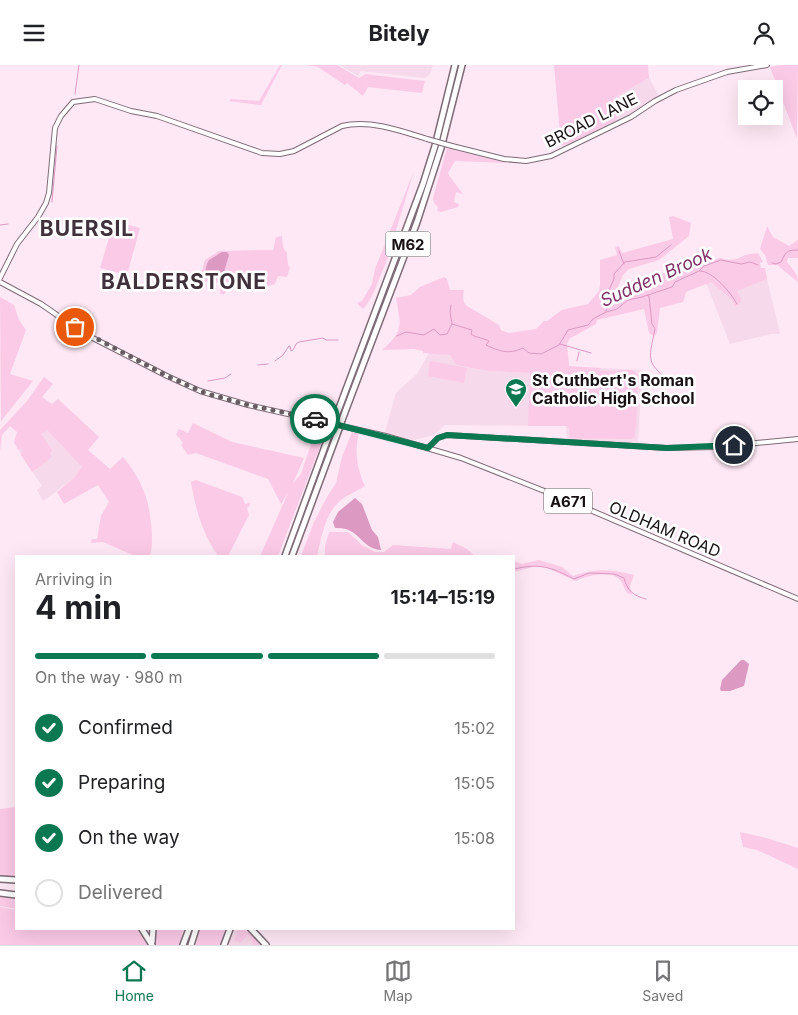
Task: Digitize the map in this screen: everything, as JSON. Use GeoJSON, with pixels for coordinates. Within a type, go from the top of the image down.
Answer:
{"type":"FeatureCollection","features":[{"type":"Feature","properties":{"kind":"highway","name":"M62"},"geometry":{"type":"LineString","coordinates":[[285,555],[423,183],[435,146],[455,65]]}},
{"type":"Feature","properties":{"kind":"highway","name":"M62"},"geometry":{"type":"LineString","coordinates":[[292,555],[417,222],[441,148],[462,65]]}},
{"type":"Feature","properties":{"kind":"highway"},"geometry":{"type":"LineString","coordinates":[[0,879],[15,880]]}},
{"type":"Feature","properties":{"kind":"highway"},"geometry":{"type":"LineString","coordinates":[[0,893],[15,895]]}},
{"type":"Feature","properties":{"kind":"highway"},"geometry":{"type":"LineString","coordinates":[[143,930],[152,945]]}},
{"type":"Feature","properties":{"kind":"highway"},"geometry":{"type":"LineString","coordinates":[[152,945],[153,930]]}},
{"type":"Feature","properties":{"kind":"highway"},"geometry":{"type":"LineString","coordinates":[[184,945],[189,930]]}},
{"type":"Feature","properties":{"kind":"highway"},"geometry":{"type":"LineString","coordinates":[[191,945],[196,930]]}},
{"type":"Feature","properties":{"kind":"highway"},"geometry":{"type":"LineString","coordinates":[[224,945],[230,930]]}},
{"type":"Feature","properties":{"kind":"highway"},"geometry":{"type":"LineString","coordinates":[[252,930],[265,943]]}},
{"type":"Feature","properties":{"kind":"main road","name":"BROAD LANE"},"geometry":{"type":"LineString","coordinates":[[0,280],[16,244],[38,217],[46,203],[49,193],[55,129],[61,116],[72,102],[95,99],[130,111],[157,116],[262,153],[280,154],[294,151],[347,125],[380,127],[504,159],[526,161],[550,156],[631,117],[655,101],[676,91],[727,72],[767,65]]}},
{"type":"Feature","properties":{"kind":"main road","name":"OLDHAM ROAD"},"geometry":{"type":"LineString","coordinates":[[0,280],[41,304],[83,333],[167,376],[205,393],[428,448],[461,458],[798,599]]}},
{"type":"Feature","properties":{"kind":"main road"},"geometry":{"type":"LineString","coordinates":[[428,448],[438,438],[447,435],[667,448],[716,447],[798,439]]}},
{"type":"Feature","properties":{"kind":"shaded area"},"geometry":{"type":"Polygon","coordinates":[[[280,65],[282,65],[261,105],[229,101],[231,99],[259,101],[280,65]]]}},
{"type":"Feature","properties":{"kind":"shaded area"},"geometry":{"type":"Polygon","coordinates":[[[306,65],[337,65],[359,78],[366,74],[425,81],[422,93],[368,87],[363,96],[347,83],[345,85],[318,67],[306,65]]]}},
{"type":"Feature","properties":{"kind":"shaded area"},"geometry":{"type":"Polygon","coordinates":[[[340,65],[433,65],[430,74],[425,78],[361,71],[358,76],[340,65]]]}},
{"type":"Feature","properties":{"kind":"shaded area"},"geometry":{"type":"Polygon","coordinates":[[[554,65],[648,65],[649,78],[615,97],[617,99],[613,102],[617,120],[561,146],[554,65]]]}},
{"type":"Feature","properties":{"kind":"shaded area"},"geometry":{"type":"Polygon","coordinates":[[[798,65],[797,139],[783,102],[783,80],[775,80],[770,67],[798,65]]]}},
{"type":"Feature","properties":{"kind":"shaded area"},"geometry":{"type":"Polygon","coordinates":[[[649,78],[659,96],[626,118],[617,120],[613,102],[617,99],[615,97],[649,78]]]}},
{"type":"Feature","properties":{"kind":"shaded area"},"geometry":{"type":"Polygon","coordinates":[[[447,148],[507,163],[455,161],[448,173],[463,194],[456,192],[454,202],[459,204],[458,207],[441,212],[437,211],[438,207],[434,203],[433,198],[447,148]]]}},
{"type":"Feature","properties":{"kind":"shaded area"},"geometry":{"type":"Polygon","coordinates":[[[414,171],[386,263],[373,293],[363,309],[357,303],[362,301],[372,284],[375,269],[414,171]]]}},
{"type":"Feature","properties":{"kind":"shaded area"},"geometry":{"type":"Polygon","coordinates":[[[673,216],[691,223],[689,236],[659,260],[629,269],[623,275],[617,289],[618,292],[622,293],[635,284],[664,273],[702,250],[706,262],[720,258],[728,260],[737,259],[745,255],[758,253],[763,262],[760,263],[761,268],[765,268],[767,279],[737,291],[741,302],[735,306],[733,301],[711,282],[686,292],[683,302],[660,308],[657,333],[654,336],[649,333],[644,309],[597,320],[596,324],[569,339],[567,344],[569,366],[601,368],[600,371],[633,370],[638,375],[634,438],[570,438],[569,428],[566,426],[528,426],[530,373],[488,371],[456,365],[450,355],[423,353],[423,351],[414,349],[382,350],[394,338],[399,327],[400,322],[396,298],[411,295],[420,287],[444,277],[447,279],[450,290],[464,290],[463,297],[467,306],[499,325],[501,330],[509,333],[536,329],[544,321],[547,321],[562,310],[588,304],[599,291],[600,260],[617,255],[615,247],[619,246],[622,253],[673,239],[669,217],[673,216]]]}},
{"type":"Feature","properties":{"kind":"shaded area"},"geometry":{"type":"Polygon","coordinates":[[[114,221],[140,228],[127,275],[100,268],[114,221]]]}},
{"type":"Feature","properties":{"kind":"shaded area"},"geometry":{"type":"Polygon","coordinates":[[[767,226],[773,237],[789,246],[798,240],[798,258],[788,258],[787,262],[796,274],[798,282],[777,265],[768,265],[765,255],[760,249],[767,226]]]}},
{"type":"Feature","properties":{"kind":"shaded area"},"geometry":{"type":"Polygon","coordinates":[[[282,236],[283,247],[287,253],[288,265],[290,267],[287,277],[278,276],[275,284],[262,290],[261,285],[255,282],[226,282],[225,294],[220,294],[221,282],[199,281],[205,260],[219,251],[273,250],[276,237],[282,236]]]}},
{"type":"Feature","properties":{"kind":"shaded area"},"geometry":{"type":"Polygon","coordinates":[[[222,252],[227,252],[229,255],[224,272],[208,275],[205,272],[209,260],[222,252]]]}},
{"type":"Feature","properties":{"kind":"shaded area"},"geometry":{"type":"Polygon","coordinates":[[[767,279],[780,334],[771,334],[730,344],[707,285],[711,282],[733,301],[736,291],[767,279]]]}},
{"type":"Feature","properties":{"kind":"shaded area"},"geometry":{"type":"Polygon","coordinates":[[[0,297],[14,305],[19,320],[26,330],[10,374],[33,381],[1,421],[0,297]]]}},
{"type":"Feature","properties":{"kind":"shaded area","name":"St Cuthbert's Roman Catholic High School"},"geometry":{"type":"Polygon","coordinates":[[[429,353],[450,355],[456,365],[488,371],[530,373],[600,371],[601,368],[642,370],[638,443],[567,440],[566,426],[445,425],[434,435],[414,440],[385,432],[396,393],[417,374],[429,353]]]}},
{"type":"Feature","properties":{"kind":"shaded area"},"geometry":{"type":"Polygon","coordinates":[[[430,361],[467,368],[464,383],[428,376],[430,361]]]}},
{"type":"Feature","properties":{"kind":"shaded area"},"geometry":{"type":"Polygon","coordinates":[[[44,377],[53,384],[42,397],[52,404],[58,399],[99,437],[88,450],[110,469],[123,457],[129,464],[145,494],[149,511],[152,531],[150,555],[133,555],[103,542],[91,543],[92,539],[97,539],[101,516],[109,502],[98,485],[64,504],[57,492],[74,478],[82,467],[47,430],[41,434],[52,450],[50,454],[52,457],[32,472],[21,455],[22,448],[18,450],[14,442],[17,432],[10,426],[2,435],[0,452],[0,430],[27,401],[44,377]]]}},
{"type":"Feature","properties":{"kind":"shaded area"},"geometry":{"type":"Polygon","coordinates":[[[193,423],[232,442],[304,458],[293,483],[301,474],[318,423],[328,426],[278,555],[260,555],[288,493],[281,504],[268,479],[196,453],[188,455],[181,445],[183,443],[176,434],[179,429],[188,433],[193,423]]]}},
{"type":"Feature","properties":{"kind":"shaded area"},"geometry":{"type":"Polygon","coordinates":[[[47,430],[82,467],[74,478],[43,501],[37,490],[42,486],[18,450],[47,430]]]}},
{"type":"Feature","properties":{"kind":"shaded area"},"geometry":{"type":"Polygon","coordinates":[[[352,432],[359,433],[357,460],[365,486],[342,499],[332,510],[324,529],[317,555],[301,555],[314,522],[336,483],[342,457],[352,432]]]}},
{"type":"Feature","properties":{"kind":"shaded area"},"geometry":{"type":"Polygon","coordinates":[[[196,480],[242,497],[245,504],[250,503],[247,508],[249,515],[229,555],[217,555],[212,547],[198,512],[191,482],[196,480]]]}},
{"type":"Feature","properties":{"kind":"shaded area"},"geometry":{"type":"Polygon","coordinates":[[[355,498],[362,504],[372,530],[378,537],[381,550],[368,546],[350,531],[335,528],[333,522],[338,512],[355,498]]]}},
{"type":"Feature","properties":{"kind":"shaded area"},"geometry":{"type":"Polygon","coordinates":[[[329,532],[348,532],[362,545],[375,552],[384,552],[393,545],[451,549],[453,542],[474,555],[325,555],[325,546],[329,532]]]}},
{"type":"Feature","properties":{"kind":"shaded area"},"geometry":{"type":"Polygon","coordinates":[[[539,560],[562,567],[573,576],[604,570],[634,575],[630,586],[632,595],[627,593],[622,582],[615,576],[604,574],[576,581],[545,567],[533,567],[515,572],[515,561],[522,564],[539,560]]]}},
{"type":"Feature","properties":{"kind":"shaded area"},"geometry":{"type":"Polygon","coordinates":[[[741,660],[749,664],[744,686],[730,691],[721,691],[722,680],[741,660]]]}},
{"type":"Feature","properties":{"kind":"shaded area"},"geometry":{"type":"Polygon","coordinates":[[[15,807],[15,877],[0,876],[0,809],[15,807]]]}},
{"type":"Feature","properties":{"kind":"shaded area"},"geometry":{"type":"Polygon","coordinates":[[[740,832],[798,848],[798,869],[757,850],[743,847],[740,832]]]}},
{"type":"Feature","properties":{"kind":"shaded area"},"geometry":{"type":"Polygon","coordinates":[[[0,897],[15,899],[15,909],[0,906],[0,897]]]}},
{"type":"Feature","properties":{"kind":"shaded area"},"geometry":{"type":"Polygon","coordinates":[[[0,907],[15,910],[15,930],[139,930],[148,945],[0,945],[0,907]]]}},
{"type":"Feature","properties":{"kind":"shaded area"},"geometry":{"type":"Polygon","coordinates":[[[157,930],[184,930],[179,945],[157,945],[155,942],[157,930]]]}},
{"type":"Feature","properties":{"kind":"shaded area"},"geometry":{"type":"Polygon","coordinates":[[[200,930],[227,930],[221,945],[196,945],[200,930]]]}},
{"type":"Feature","properties":{"kind":"shaded area"},"geometry":{"type":"Polygon","coordinates":[[[234,930],[238,930],[234,940],[247,935],[254,942],[252,945],[228,945],[234,930]]]}},
{"type":"Feature","properties":{"kind":"shaded area"},"geometry":{"type":"Polygon","coordinates":[[[238,930],[249,930],[263,945],[252,945],[253,942],[247,935],[241,943],[234,940],[238,930]]]}},
{"type":"Feature","properties":{"kind":"waterway"},"geometry":{"type":"LineString","coordinates":[[75,94],[79,65]]}},
{"type":"Feature","properties":{"kind":"waterway"},"geometry":{"type":"LineString","coordinates":[[52,202],[57,146]]}},
{"type":"Feature","properties":{"kind":"waterway"},"geometry":{"type":"LineString","coordinates":[[0,225],[8,224]]}},
{"type":"Feature","properties":{"kind":"waterway"},"geometry":{"type":"LineString","coordinates":[[606,311],[609,298],[607,294],[614,279],[614,274],[625,262],[656,257],[671,245]]}},
{"type":"Feature","properties":{"kind":"waterway"},"geometry":{"type":"LineString","coordinates":[[772,263],[781,262],[789,251],[798,250]]}},
{"type":"Feature","properties":{"kind":"waterway"},"geometry":{"type":"LineString","coordinates":[[619,251],[624,264]]}},
{"type":"Feature","properties":{"kind":"waterway","name":"Sudden Brook"},"geometry":{"type":"LineString","coordinates":[[397,336],[406,332],[424,335],[434,329],[440,335],[447,334],[452,324],[472,330],[471,334],[489,341],[486,345],[495,349],[508,352],[523,348],[529,353],[541,354],[559,345],[568,330],[588,325],[593,319],[617,309],[628,300],[672,287],[675,282],[699,271],[704,266],[721,260],[741,264],[750,262],[758,265]]}},
{"type":"Feature","properties":{"kind":"waterway"},"geometry":{"type":"LineString","coordinates":[[700,271],[716,279],[731,294],[737,304]]}},
{"type":"Feature","properties":{"kind":"waterway"},"geometry":{"type":"LineString","coordinates":[[647,295],[649,296],[652,324],[655,329],[650,355],[651,361],[658,371],[673,385]]}},
{"type":"Feature","properties":{"kind":"waterway"},"geometry":{"type":"LineString","coordinates":[[451,305],[452,324]]}},
{"type":"Feature","properties":{"kind":"waterway","name":"Sudden Brook"},"geometry":{"type":"LineString","coordinates":[[275,361],[283,355],[289,346],[291,351],[299,342],[323,338],[326,340],[338,340]]}},
{"type":"Feature","properties":{"kind":"waterway"},"geometry":{"type":"LineString","coordinates":[[560,344],[591,353]]}},
{"type":"Feature","properties":{"kind":"waterway"},"geometry":{"type":"LineString","coordinates":[[577,361],[579,352]]}},
{"type":"Feature","properties":{"kind":"waterway","name":"Sudden Brook"},"geometry":{"type":"LineString","coordinates":[[258,365],[268,364]]}},
{"type":"Feature","properties":{"kind":"waterway","name":"Sudden Brook"},"geometry":{"type":"LineString","coordinates":[[208,381],[225,378],[231,374]]}},
{"type":"Feature","properties":{"kind":"waterway"},"geometry":{"type":"LineString","coordinates":[[515,569],[531,566],[545,567],[574,579],[589,573],[614,574],[624,578],[627,586],[634,594],[646,599]]}},
{"type":"Feature","properties":{"kind":"way so far"},"geometry":{"type":"LineString","coordinates":[[75,327],[83,333],[167,376],[205,393],[248,405],[315,419]]}},
{"type":"Feature","properties":{"kind":"place","name":"St Cuthbert's Roman Catholic High School"},"geometry":{"type":"Point","coordinates":[516,408]}},
{"type":"Feature","properties":{"kind":"district","name":"BUERSIL"},"geometry":{"type":"Point","coordinates":[87,228]}},
{"type":"Feature","properties":{"kind":"district","name":"BALDERSTONE"},"geometry":{"type":"Point","coordinates":[184,281]}},
{"type":"Feature","properties":{"kind":"route"},"geometry":{"type":"LineString","coordinates":[[315,419],[428,448],[438,438],[447,435],[636,447],[691,448],[734,445]]}}]}
